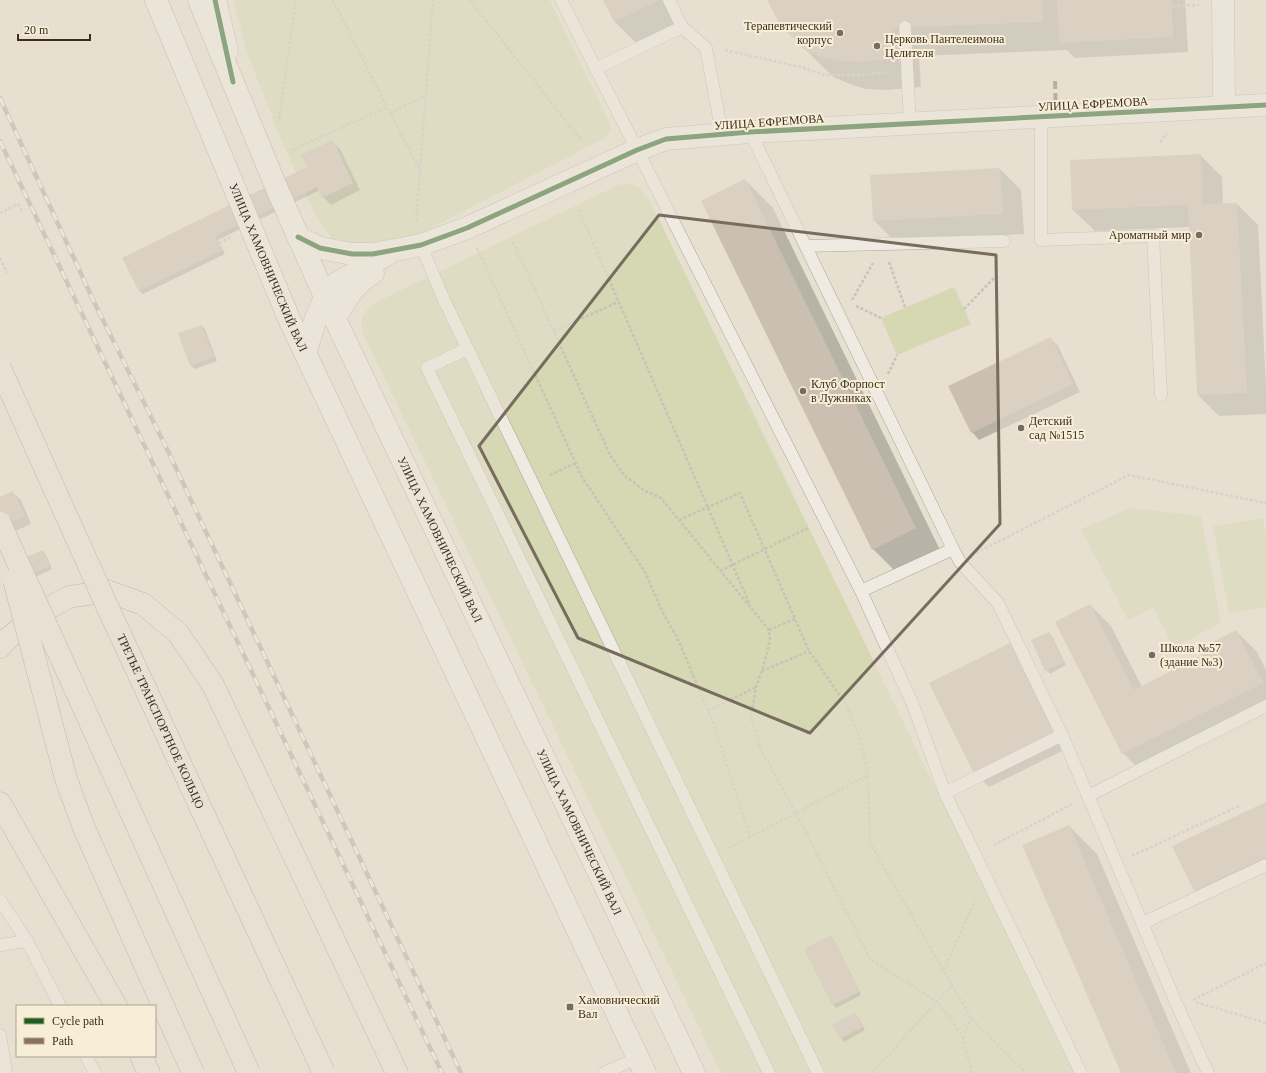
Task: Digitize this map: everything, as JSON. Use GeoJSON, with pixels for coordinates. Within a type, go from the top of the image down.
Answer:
{"type":"FeatureCollection","features":[{"type":"Feature","properties":{"kind":"main road","name":"УЛИЦА ХАМОВНИЧЕСКИЙ ВАЛ"},"geometry":{"type":"LineString","coordinates":[[156,0],[290,321],[642,1066]]}},
{"type":"Feature","properties":{"kind":"main road","name":"УЛИЦА ХАМОВНИЧЕСКИЙ ВАЛ"},"geometry":{"type":"LineString","coordinates":[[199,0],[277,190],[335,319],[694,1073]]}},
{"type":"Feature","properties":{"kind":"main road"},"geometry":{"type":"LineString","coordinates":[[215,0],[233,82]]}},
{"type":"Feature","properties":{"kind":"main road"},"geometry":{"type":"LineString","coordinates":[[1223,0],[1224,107]]}},
{"type":"Feature","properties":{"kind":"main road","name":"УЛИЦА ЕФРЕМОВА"},"geometry":{"type":"LineString","coordinates":[[305,353],[316,318],[328,290],[337,283],[418,236],[467,228],[637,150],[666,140],[750,132],[1266,105]]}},
{"type":"Feature","properties":{"kind":"main road","name":"УЛИЦА ЕФРЕМОВА"},"geometry":{"type":"LineString","coordinates":[[335,319],[353,290],[418,236]]}},
{"type":"Feature","properties":{"kind":"main road","name":"УЛИЦА ЕФРЕМОВА"},"geometry":{"type":"LineString","coordinates":[[298,237],[320,248],[352,254],[373,254],[394,250]]}},
{"type":"Feature","properties":{"kind":"main road","name":"ТРЕТЬЕ ТРАНСПОРТНОЕ КОЛЬЦО"},"geometry":{"type":"LineString","coordinates":[[0,368],[107,606],[324,1073]]}},
{"type":"Feature","properties":{"kind":"main road"},"geometry":{"type":"LineString","coordinates":[[0,523],[249,1073]]}},
{"type":"Feature","properties":{"kind":"main road"},"geometry":{"type":"LineString","coordinates":[[0,535],[13,574],[66,779],[84,828],[193,1073]]}},
{"type":"Feature","properties":{"kind":"main road"},"geometry":{"type":"LineString","coordinates":[[0,647],[6,640],[40,613],[69,597],[107,592],[142,604],[178,633],[213,685],[397,1073]]}},
{"type":"Feature","properties":{"kind":"main road"},"geometry":{"type":"LineString","coordinates":[[0,803],[115,1005]]}},
{"type":"Feature","properties":{"kind":"main road"},"geometry":{"type":"LineString","coordinates":[[141,1057],[149,1073]]}},
{"type":"Feature","properties":{"kind":"lane"},"geometry":{"type":"LineString","coordinates":[[561,0],[861,591],[913,705],[946,793],[1081,1073]]}},
{"type":"Feature","properties":{"kind":"lane"},"geometry":{"type":"LineString","coordinates":[[669,0],[682,27],[706,48],[722,134]]}},
{"type":"Feature","properties":{"kind":"lane"},"geometry":{"type":"LineString","coordinates":[[595,69],[682,27]]}},
{"type":"Feature","properties":{"kind":"lane"},"geometry":{"type":"LineString","coordinates":[[905,27],[910,124]]}},
{"type":"Feature","properties":{"kind":"lane"},"geometry":{"type":"LineString","coordinates":[[1041,117],[1041,240],[1153,236],[1161,395]]}},
{"type":"Feature","properties":{"kind":"lane"},"geometry":{"type":"LineString","coordinates":[[750,132],[953,549],[960,562],[998,603],[1062,735],[1177,1005],[1208,1073]]}},
{"type":"Feature","properties":{"kind":"lane"},"geometry":{"type":"LineString","coordinates":[[418,236],[444,300],[467,349],[818,1073]]}},
{"type":"Feature","properties":{"kind":"lane"},"geometry":{"type":"LineString","coordinates":[[806,246],[1000,241]]}},
{"type":"Feature","properties":{"kind":"lane"},"geometry":{"type":"LineString","coordinates":[[467,349],[428,368],[769,1073]]}},
{"type":"Feature","properties":{"kind":"lane"},"geometry":{"type":"LineString","coordinates":[[861,591],[953,549]]}},
{"type":"Feature","properties":{"kind":"lane"},"geometry":{"type":"LineString","coordinates":[[1088,796],[1266,706]]}},
{"type":"Feature","properties":{"kind":"lane"},"geometry":{"type":"LineString","coordinates":[[946,793],[1062,735]]}},
{"type":"Feature","properties":{"kind":"lane"},"geometry":{"type":"LineString","coordinates":[[1143,923],[1266,865]]}},
{"type":"Feature","properties":{"kind":"lane"},"geometry":{"type":"LineString","coordinates":[[0,900],[27,941],[59,1005]]}},
{"type":"Feature","properties":{"kind":"lane"},"geometry":{"type":"LineString","coordinates":[[0,945],[27,941]]}},
{"type":"Feature","properties":{"kind":"lane"},"geometry":{"type":"LineString","coordinates":[[0,1035],[6,1073]]}},
{"type":"Feature","properties":{"kind":"lane"},"geometry":{"type":"LineString","coordinates":[[87,1057],[95,1073]]}},
{"type":"Feature","properties":{"kind":"lane"},"geometry":{"type":"LineString","coordinates":[[604,1073],[642,1066]]}},
{"type":"Feature","properties":{"kind":"path"},"geometry":{"type":"LineString","coordinates":[[280,119],[296,0]]}},
{"type":"Feature","properties":{"kind":"path"},"geometry":{"type":"LineString","coordinates":[[333,0],[420,169]]}},
{"type":"Feature","properties":{"kind":"path"},"geometry":{"type":"LineString","coordinates":[[418,236],[420,169],[433,0]]}},
{"type":"Feature","properties":{"kind":"path"},"geometry":{"type":"LineString","coordinates":[[470,0],[580,140]]}},
{"type":"Feature","properties":{"kind":"path"},"geometry":{"type":"LineString","coordinates":[[1172,6],[1200,5]]}},
{"type":"Feature","properties":{"kind":"path"},"geometry":{"type":"LineString","coordinates":[[706,48],[710,47],[800,67],[826,75],[858,75],[889,72]]}},
{"type":"Feature","properties":{"kind":"path"},"geometry":{"type":"LineString","coordinates":[[390,113],[425,96]]}},
{"type":"Feature","properties":{"kind":"path"},"geometry":{"type":"LineString","coordinates":[[292,150],[387,107]]}},
{"type":"Feature","properties":{"kind":"path"},"geometry":{"type":"LineString","coordinates":[[0,213],[18,204],[23,213]]}},
{"type":"Feature","properties":{"kind":"path"},"geometry":{"type":"LineString","coordinates":[[579,210],[752,609]]}},
{"type":"Feature","properties":{"kind":"path"},"geometry":{"type":"LineString","coordinates":[[467,228],[582,478],[645,572],[664,615],[677,637],[714,725],[750,837]]}},
{"type":"Feature","properties":{"kind":"path"},"geometry":{"type":"LineString","coordinates":[[219,243],[232,237]]}},
{"type":"Feature","properties":{"kind":"path"},"geometry":{"type":"LineString","coordinates":[[998,310],[997,275],[1000,241]]}},
{"type":"Feature","properties":{"kind":"path"},"geometry":{"type":"LineString","coordinates":[[513,242],[610,454],[625,476],[645,491],[661,498],[769,630],[770,641],[756,687],[751,718],[760,748],[796,813],[871,960],[936,1001],[950,1017],[962,1038],[972,1073]]}},
{"type":"Feature","properties":{"kind":"path"},"geometry":{"type":"LineString","coordinates":[[883,245],[905,307]]}},
{"type":"Feature","properties":{"kind":"path"},"geometry":{"type":"LineString","coordinates":[[881,318],[851,304],[883,245]]}},
{"type":"Feature","properties":{"kind":"path"},"geometry":{"type":"LineString","coordinates":[[0,258],[7,273]]}},
{"type":"Feature","properties":{"kind":"path"},"geometry":{"type":"LineString","coordinates":[[964,309],[997,275]]}},
{"type":"Feature","properties":{"kind":"path"},"geometry":{"type":"LineString","coordinates":[[554,332],[618,302]]}},
{"type":"Feature","properties":{"kind":"path"},"geometry":{"type":"LineString","coordinates":[[533,483],[576,463]]}},
{"type":"Feature","properties":{"kind":"path"},"geometry":{"type":"LineString","coordinates":[[960,562],[1129,475],[1266,503]]}},
{"type":"Feature","properties":{"kind":"path"},"geometry":{"type":"LineString","coordinates":[[679,520],[740,493],[809,651],[847,706],[861,742],[868,775],[870,843],[971,1018],[1026,1073]]}},
{"type":"Feature","properties":{"kind":"path"},"geometry":{"type":"LineString","coordinates":[[720,571],[825,520]]}},
{"type":"Feature","properties":{"kind":"path"},"geometry":{"type":"LineString","coordinates":[[769,630],[795,619]]}},
{"type":"Feature","properties":{"kind":"path"},"geometry":{"type":"LineString","coordinates":[[762,671],[809,651]]}},
{"type":"Feature","properties":{"kind":"path"},"geometry":{"type":"LineString","coordinates":[[708,711],[756,687]]}},
{"type":"Feature","properties":{"kind":"path"},"geometry":{"type":"LineString","coordinates":[[714,856],[868,775]]}},
{"type":"Feature","properties":{"kind":"path"},"geometry":{"type":"LineString","coordinates":[[994,845],[1088,796]]}},
{"type":"Feature","properties":{"kind":"path"},"geometry":{"type":"LineString","coordinates":[[1117,863],[1238,806]]}},
{"type":"Feature","properties":{"kind":"path"},"geometry":{"type":"LineString","coordinates":[[943,970],[981,887],[988,881]]}},
{"type":"Feature","properties":{"kind":"path"},"geometry":{"type":"LineString","coordinates":[[1266,963],[1191,1001],[1266,1023]]}},
{"type":"Feature","properties":{"kind":"path"},"geometry":{"type":"LineString","coordinates":[[872,1073],[952,985]]}},
{"type":"Feature","properties":{"kind":"path"},"geometry":{"type":"LineString","coordinates":[[962,1038],[971,1018]]}},
{"type":"Feature","properties":{"kind":"highlighted area"},"geometry":{"type":"Polygon","coordinates":[[[659,215],[996,255],[1000,524],[810,733],[578,638],[479,446],[659,215]]]}},
{"type":"Feature","properties":{"kind":"green space"},"geometry":{"type":"Polygon","coordinates":[[[233,0],[550,0],[610,124],[610,132],[605,138],[422,233],[391,246],[359,249],[332,239],[314,212],[282,142],[247,53],[233,0]]]}},
{"type":"Feature","properties":{"kind":"green space"},"geometry":{"type":"Polygon","coordinates":[[[630,183],[640,188],[650,201],[1074,1073],[721,1073],[365,338],[361,323],[365,312],[372,304],[618,185],[630,183]]]}},
{"type":"Feature","properties":{"kind":"green space"},"geometry":{"type":"Polygon","coordinates":[[[954,287],[971,324],[897,355],[881,318],[954,287]]]}},
{"type":"Feature","properties":{"kind":"green space"},"geometry":{"type":"Polygon","coordinates":[[[1131,508],[1201,516],[1221,622],[1174,648],[1153,608],[1128,620],[1081,529],[1131,508]]]}},
{"type":"Feature","properties":{"kind":"green space"},"geometry":{"type":"Polygon","coordinates":[[[1263,518],[1266,538],[1266,607],[1229,614],[1213,526],[1263,518]]]}},
{"type":"Feature","properties":{"kind":"building"},"geometry":{"type":"Polygon","coordinates":[[[603,0],[657,0],[658,1],[614,22],[603,0]]]}},
{"type":"Feature","properties":{"kind":"building","name":"Терапевтический корпус"},"geometry":{"type":"Polygon","coordinates":[[[767,0],[1042,0],[1043,22],[892,28],[893,59],[858,62],[837,61],[821,57],[804,49],[780,25],[767,0]]]}},
{"type":"Feature","properties":{"kind":"building"},"geometry":{"type":"Polygon","coordinates":[[[1057,0],[1171,0],[1173,37],[1059,43],[1057,0]]]}},
{"type":"Feature","properties":{"kind":"building"},"geometry":{"type":"Polygon","coordinates":[[[333,140],[353,183],[322,198],[317,187],[215,236],[222,250],[139,291],[122,258],[307,167],[301,155],[333,140]]]}},
{"type":"Feature","properties":{"kind":"building"},"geometry":{"type":"Polygon","coordinates":[[[1201,154],[1203,204],[1237,203],[1247,393],[1197,395],[1188,205],[1072,210],[1070,160],[1201,154]]]}},
{"type":"Feature","properties":{"kind":"building"},"geometry":{"type":"Polygon","coordinates":[[[1000,168],[1003,214],[873,221],[870,175],[1000,168]]]}},
{"type":"Feature","properties":{"kind":"building"},"geometry":{"type":"Polygon","coordinates":[[[745,179],[916,528],[872,550],[701,201],[745,179]]]}},
{"type":"Feature","properties":{"kind":"building"},"geometry":{"type":"Polygon","coordinates":[[[202,325],[214,357],[190,366],[178,333],[202,325]]]}},
{"type":"Feature","properties":{"kind":"building"},"geometry":{"type":"Polygon","coordinates":[[[1051,337],[1073,384],[971,433],[948,386],[1051,337]]]}},
{"type":"Feature","properties":{"kind":"building"},"geometry":{"type":"Polygon","coordinates":[[[13,491],[25,516],[0,527],[0,497],[13,491]]]}},
{"type":"Feature","properties":{"kind":"building"},"geometry":{"type":"Polygon","coordinates":[[[43,550],[50,566],[31,574],[24,558],[43,550]]]}},
{"type":"Feature","properties":{"kind":"building"},"geometry":{"type":"Polygon","coordinates":[[[1090,604],[1134,690],[1208,652],[1205,646],[1236,630],[1263,683],[1122,754],[1055,622],[1090,604]]]}},
{"type":"Feature","properties":{"kind":"building"},"geometry":{"type":"Polygon","coordinates":[[[1049,632],[1064,662],[1045,671],[1031,640],[1049,632]]]}},
{"type":"Feature","properties":{"kind":"building"},"geometry":{"type":"Polygon","coordinates":[[[1010,643],[1054,733],[973,772],[929,683],[1010,643]]]}},
{"type":"Feature","properties":{"kind":"building"},"geometry":{"type":"Polygon","coordinates":[[[1266,802],[1266,857],[1194,891],[1172,846],[1266,802]]]}},
{"type":"Feature","properties":{"kind":"building"},"geometry":{"type":"Polygon","coordinates":[[[1069,825],[1176,1073],[1121,1073],[1022,845],[1069,825]]]}},
{"type":"Feature","properties":{"kind":"building"},"geometry":{"type":"Polygon","coordinates":[[[831,935],[859,992],[832,1005],[804,949],[831,935]]]}},
{"type":"Feature","properties":{"kind":"building"},"geometry":{"type":"Polygon","coordinates":[[[855,1012],[862,1027],[840,1039],[832,1025],[855,1012]]]}},
{"type":"Feature","properties":{"kind":"railway"},"geometry":{"type":"LineString","coordinates":[[0,98],[95,304],[166,447],[461,1073]]}},
{"type":"Feature","properties":{"kind":"railway"},"geometry":{"type":"LineString","coordinates":[[0,141],[442,1073]]}},
{"type":"Feature","properties":{"kind":"marked path"},"geometry":{"type":"LineString","coordinates":[[1055,81],[1056,116]]}},
{"type":"Feature","properties":{"kind":"cycle path"},"geometry":{"type":"LineString","coordinates":[[215,0],[233,82]]}},
{"type":"Feature","properties":{"kind":"cycle path"},"geometry":{"type":"LineString","coordinates":[[298,237],[320,248],[352,254],[373,254],[421,245],[467,228],[637,150],[666,139],[750,132],[1266,105]]}},
{"type":"Feature","properties":{"kind":"place","name":"Терапевтический корпус"},"geometry":{"type":"Point","coordinates":[840,33]}},
{"type":"Feature","properties":{"kind":"place","name":"Церковь Пантелеимона Целителя"},"geometry":{"type":"Point","coordinates":[877,46]}},
{"type":"Feature","properties":{"kind":"place","name":"Ароматный мир"},"geometry":{"type":"Point","coordinates":[1199,235]}},
{"type":"Feature","properties":{"kind":"place","name":"Клуб Форпост в Лужниках"},"geometry":{"type":"Point","coordinates":[803,391]}},
{"type":"Feature","properties":{"kind":"place","name":"Детский сад №1515"},"geometry":{"type":"Point","coordinates":[1021,428]}},
{"type":"Feature","properties":{"kind":"place","name":"Школа №57 (здание №3)"},"geometry":{"type":"Point","coordinates":[1152,655]}},
{"type":"Feature","properties":{"kind":"place","name":"Хамовнический Вал"},"geometry":{"type":"Point","coordinates":[570,1007]}}]}
